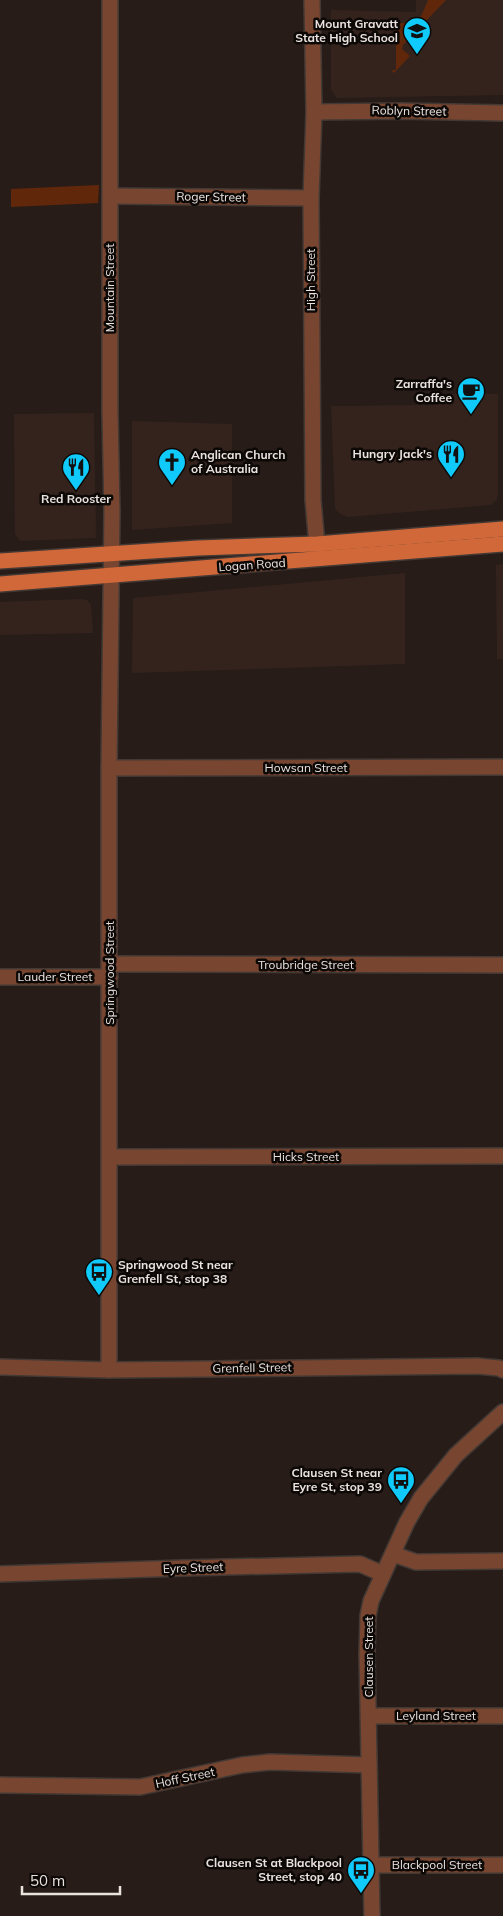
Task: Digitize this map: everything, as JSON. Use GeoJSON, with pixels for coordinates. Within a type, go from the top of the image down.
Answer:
{"type":"FeatureCollection","features":[{"type":"Feature","properties":{"kind":"main road","name":"Logan Road"},"geometry":{"type":"LineString","coordinates":[[0,561],[198,548],[318,544],[503,528]]}},
{"type":"Feature","properties":{"kind":"main road","name":"Logan Road"},"geometry":{"type":"LineString","coordinates":[[0,584],[503,544]]}},
{"type":"Feature","properties":{"kind":"street","name":"Mountain Street"},"geometry":{"type":"LineString","coordinates":[[110,0],[110,576]]}},
{"type":"Feature","properties":{"kind":"street","name":"High Street"},"geometry":{"type":"LineString","coordinates":[[312,0],[314,112],[311,198],[313,500],[319,560]]}},
{"type":"Feature","properties":{"kind":"street","name":"Roblyn Street"},"geometry":{"type":"LineString","coordinates":[[314,112],[401,110],[503,113]]}},
{"type":"Feature","properties":{"kind":"street","name":"Roger Street"},"geometry":{"type":"LineString","coordinates":[[111,196],[311,198]]}},
{"type":"Feature","properties":{"kind":"street","name":"Springwood Street"},"geometry":{"type":"LineString","coordinates":[[109,1370],[110,576]]}},
{"type":"Feature","properties":{"kind":"street","name":"Howsan Street"},"geometry":{"type":"LineString","coordinates":[[109,768],[503,767]]}},
{"type":"Feature","properties":{"kind":"street","name":"Troubridge Street"},"geometry":{"type":"LineString","coordinates":[[110,971],[503,965]]}},
{"type":"Feature","properties":{"kind":"street","name":"Lauder Street"},"geometry":{"type":"LineString","coordinates":[[0,977],[110,971]]}},
{"type":"Feature","properties":{"kind":"street","name":"Hicks Street"},"geometry":{"type":"LineString","coordinates":[[110,1157],[503,1156]]}},
{"type":"Feature","properties":{"kind":"street","name":"Grenfell Street"},"geometry":{"type":"LineString","coordinates":[[0,1367],[109,1370],[477,1366],[503,1370]]}},
{"type":"Feature","properties":{"kind":"street","name":"Clausen Street"},"geometry":{"type":"LineString","coordinates":[[372,1916],[367,1654],[368,1616],[371,1601],[407,1522],[422,1498],[439,1475],[472,1439],[503,1412]]}},
{"type":"Feature","properties":{"kind":"street"},"geometry":{"type":"LineString","coordinates":[[392,1554],[416,1562],[503,1562]]}},
{"type":"Feature","properties":{"kind":"street","name":"Eyre Street"},"geometry":{"type":"LineString","coordinates":[[0,1574],[360,1564],[383,1574]]}},
{"type":"Feature","properties":{"kind":"street","name":"Leyland Street"},"geometry":{"type":"LineString","coordinates":[[369,1716],[503,1716]]}},
{"type":"Feature","properties":{"kind":"street","name":"Hoff Street"},"geometry":{"type":"LineString","coordinates":[[0,1785],[140,1787],[242,1765],[270,1762],[369,1765]]}},
{"type":"Feature","properties":{"kind":"street","name":"Blackpool Street"},"geometry":{"type":"LineString","coordinates":[[371,1865],[503,1864]]}},
{"type":"Feature","properties":{"kind":"shaded area","name":"Mount Gravatt State High School"},"geometry":{"type":"Polygon","coordinates":[[[416,0],[503,0],[503,95],[337,98],[331,90],[331,10],[416,12],[416,0]]]}},
{"type":"Feature","properties":{"kind":"shaded area"},"geometry":{"type":"Polygon","coordinates":[[[428,0],[446,0],[403,45],[402,49],[410,56],[394,73],[391,70],[396,70],[394,23],[409,23],[420,18],[428,0]]]}},
{"type":"Feature","properties":{"kind":"shaded area"},"geometry":{"type":"Polygon","coordinates":[[[99,185],[98,203],[11,207],[11,189],[99,185]]]}},
{"type":"Feature","properties":{"kind":"shaded area"},"geometry":{"type":"Polygon","coordinates":[[[433,394],[498,394],[497,499],[491,505],[348,517],[340,514],[335,508],[331,406],[433,405],[433,394]]]}},
{"type":"Feature","properties":{"kind":"shaded area"},"geometry":{"type":"Polygon","coordinates":[[[94,413],[96,538],[20,541],[15,534],[14,414],[94,413]]]}},
{"type":"Feature","properties":{"kind":"shaded area"},"geometry":{"type":"Polygon","coordinates":[[[132,421],[232,424],[232,523],[132,530],[132,421]]]}},
{"type":"Feature","properties":{"kind":"shaded area"},"geometry":{"type":"Polygon","coordinates":[[[503,564],[503,659],[497,659],[496,565],[503,564]]]}},
{"type":"Feature","properties":{"kind":"shaded area"},"geometry":{"type":"Polygon","coordinates":[[[405,573],[405,664],[132,673],[133,598],[405,573]]]}},
{"type":"Feature","properties":{"kind":"shaded area"},"geometry":{"type":"Polygon","coordinates":[[[87,600],[91,605],[93,633],[0,635],[0,602],[87,600]]]}},
{"type":"Feature","properties":{"kind":"place","name":"Mount Gravatt State High School"},"geometry":{"type":"Point","coordinates":[417,55]}},
{"type":"Feature","properties":{"kind":"place","name":"Zarraffa's Coffee"},"geometry":{"type":"Point","coordinates":[471,415]}},
{"type":"Feature","properties":{"kind":"place","name":"Hungry Jack's"},"geometry":{"type":"Point","coordinates":[451,478]}},
{"type":"Feature","properties":{"kind":"place","name":"Anglican Church of Australia"},"geometry":{"type":"Point","coordinates":[172,486]}},
{"type":"Feature","properties":{"kind":"place","name":"Red Rooster"},"geometry":{"type":"Point","coordinates":[76,491]}},
{"type":"Feature","properties":{"kind":"place","name":"Springwood St near Grenfell St, stop 38"},"geometry":{"type":"Point","coordinates":[99,1296]}},
{"type":"Feature","properties":{"kind":"place","name":"Clausen St near Eyre St, stop 39"},"geometry":{"type":"Point","coordinates":[401,1504]}},
{"type":"Feature","properties":{"kind":"place","name":"Clausen St at Blackpool Street, stop 40"},"geometry":{"type":"Point","coordinates":[361,1894]}}]}
